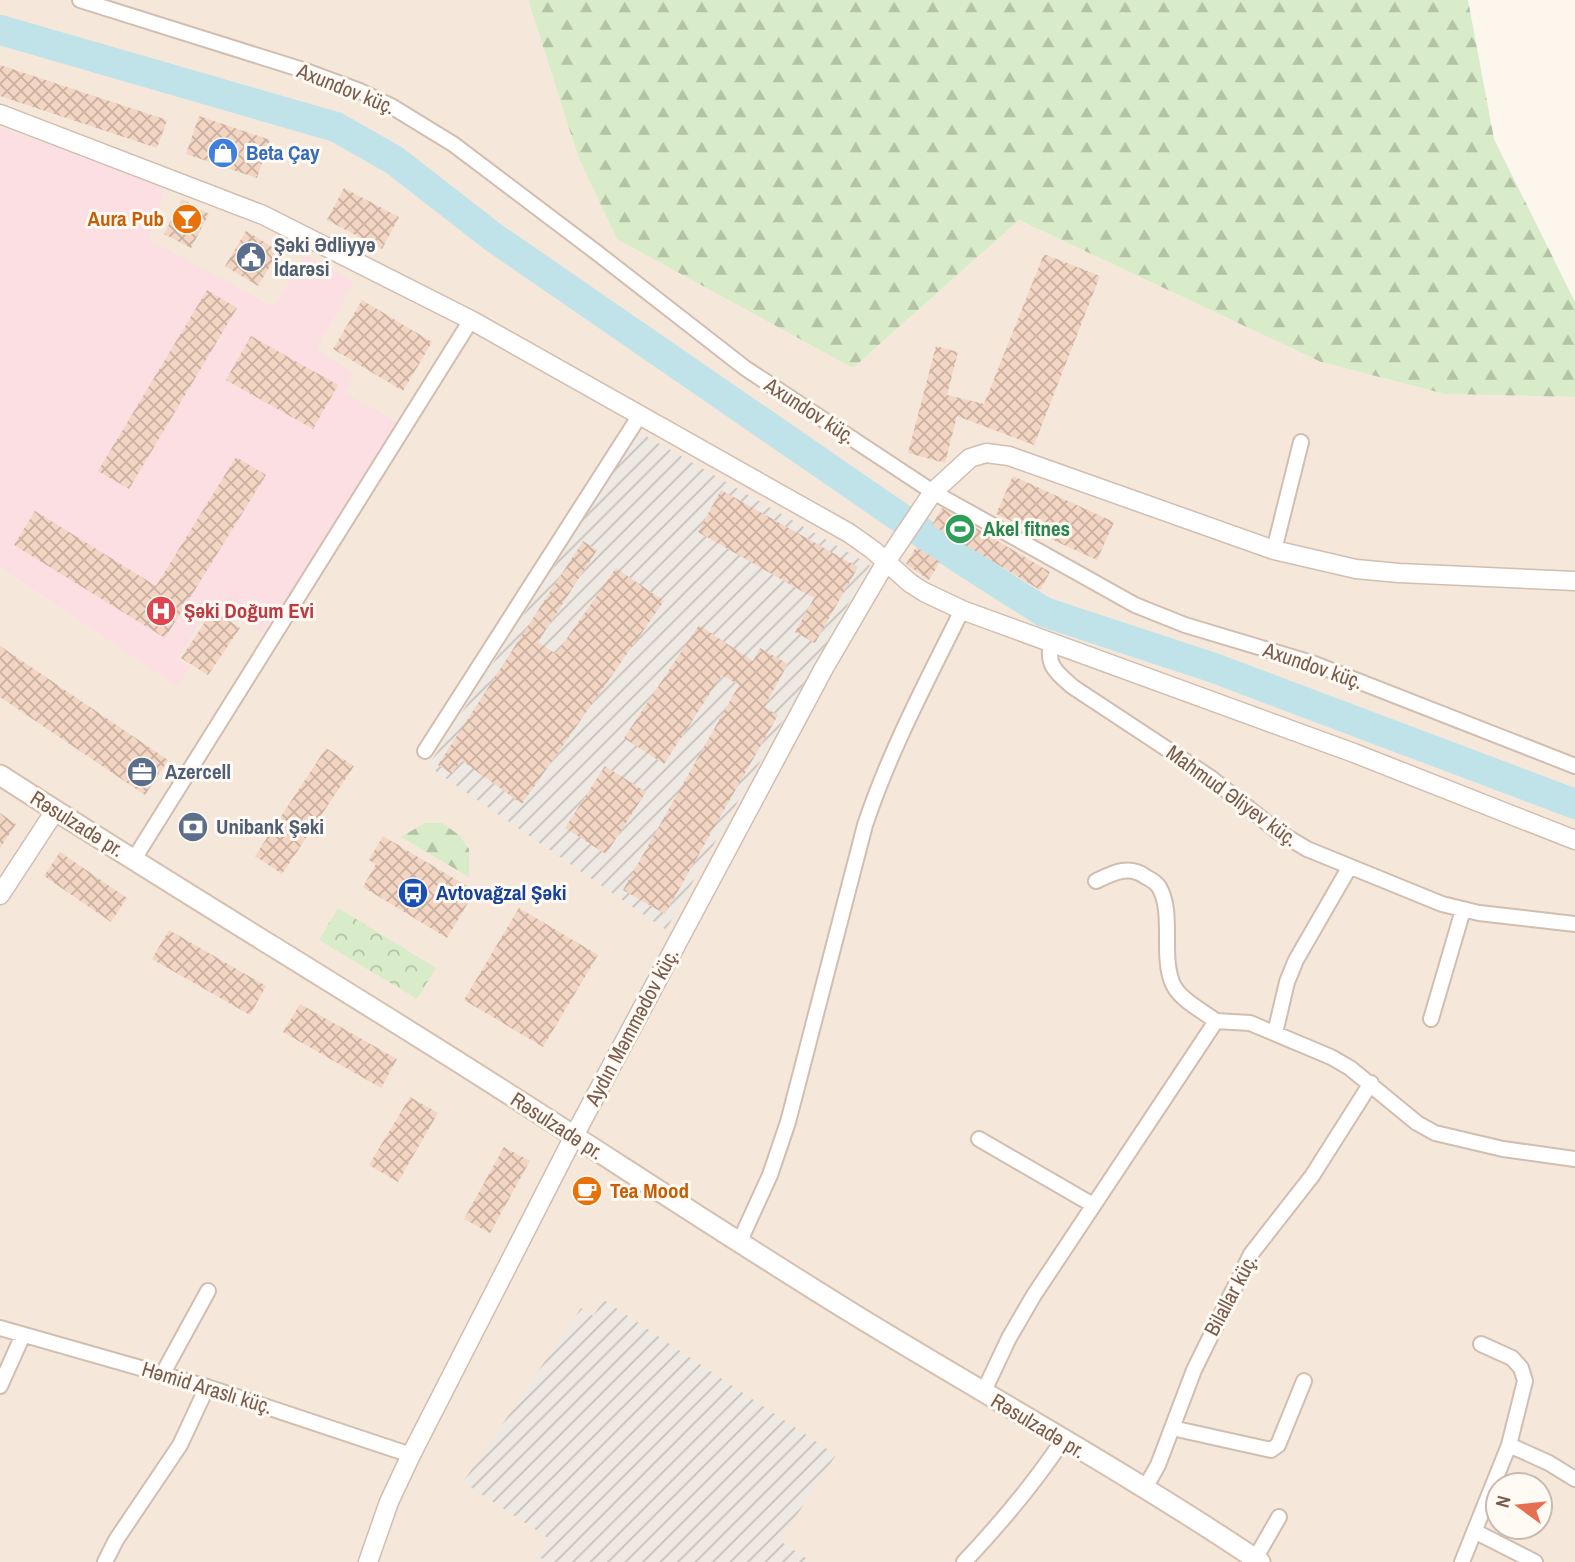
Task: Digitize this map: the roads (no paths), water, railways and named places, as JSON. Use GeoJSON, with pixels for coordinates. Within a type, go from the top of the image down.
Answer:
{"type":"FeatureCollection","features":[{"type":"Feature","properties":{"kind":"main road","name":"Rəsulzadə pr."},"geometry":{"type":"LineString","coordinates":[[0,775],[574,1136],[739,1243],[1144,1488],[1257,1560]]}},
{"type":"Feature","properties":{"kind":"street","name":"Axundov küç."},"geometry":{"type":"LineString","coordinates":[[80,0],[303,70],[360,91],[391,106],[446,139],[596,251],[745,369],[927,499],[1135,605],[1185,625],[1325,668],[1575,766]]}},
{"type":"Feature","properties":{"kind":"street"},"geometry":{"type":"LineString","coordinates":[[0,114],[263,215],[471,320],[849,533],[924,592],[962,610],[1354,753],[1575,840]]}},
{"type":"Feature","properties":{"kind":"street"},"geometry":{"type":"LineString","coordinates":[[134,859],[471,320]]}},
{"type":"Feature","properties":{"kind":"street"},"geometry":{"type":"LineString","coordinates":[[425,751],[640,415]]}},
{"type":"Feature","properties":{"kind":"street"},"geometry":{"type":"LineString","coordinates":[[1274,550],[1301,442]]}},
{"type":"Feature","properties":{"kind":"street","name":"Aydın Məmmədov küç."},"geometry":{"type":"LineString","coordinates":[[368,1562],[411,1455],[574,1136],[824,668],[886,562],[927,499],[970,458],[986,453],[1009,456],[1274,550],[1356,569],[1575,581]]}},
{"type":"Feature","properties":{"kind":"street"},"geometry":{"type":"LineString","coordinates":[[739,1243],[770,1175],[788,1122],[865,825],[886,764],[962,610]]}},
{"type":"Feature","properties":{"kind":"street","name":"Mahmud Əliyev küç."},"geometry":{"type":"LineString","coordinates":[[1051,643],[1048,656],[1055,671],[1073,687],[1211,778],[1291,840],[1349,868],[1442,904],[1463,910],[1575,924]]}},
{"type":"Feature","properties":{"kind":"street"},"geometry":{"type":"LineString","coordinates":[[0,895],[55,811]]}},
{"type":"Feature","properties":{"kind":"street"},"geometry":{"type":"LineString","coordinates":[[1275,1033],[1287,982],[1296,960],[1349,868]]}},
{"type":"Feature","properties":{"kind":"street"},"geometry":{"type":"LineString","coordinates":[[1096,881],[1115,872],[1127,870],[1141,873],[1158,885],[1164,902],[1172,984],[1181,995],[1216,1021],[1250,1023],[1331,1058],[1371,1083],[1417,1124],[1435,1133],[1503,1149],[1575,1159]]}},
{"type":"Feature","properties":{"kind":"street"},"geometry":{"type":"LineString","coordinates":[[1430,1019],[1463,910]]}},
{"type":"Feature","properties":{"kind":"street"},"geometry":{"type":"LineString","coordinates":[[983,1393],[1009,1338],[1028,1306],[1216,1021]]}},
{"type":"Feature","properties":{"kind":"street","name":"Bilallar küç."},"geometry":{"type":"LineString","coordinates":[[1144,1488],[1158,1465],[1194,1370],[1251,1254],[1312,1176],[1371,1083]]}},
{"type":"Feature","properties":{"kind":"street"},"geometry":{"type":"LineString","coordinates":[[979,1139],[1093,1205]]}},
{"type":"Feature","properties":{"kind":"street"},"geometry":{"type":"LineString","coordinates":[[162,1375],[208,1291]]}},
{"type":"Feature","properties":{"kind":"street","name":"Həmid Araslı küç."},"geometry":{"type":"LineString","coordinates":[[0,1328],[207,1387],[411,1455]]}},
{"type":"Feature","properties":{"kind":"street"},"geometry":{"type":"LineString","coordinates":[[0,1386],[23,1335]]}},
{"type":"Feature","properties":{"kind":"street"},"geometry":{"type":"LineString","coordinates":[[1462,1562],[1509,1444],[1525,1381],[1521,1368],[1512,1358],[1481,1344]]}},
{"type":"Feature","properties":{"kind":"street"},"geometry":{"type":"LineString","coordinates":[[1172,1428],[1271,1450],[1278,1445],[1304,1381]]}},
{"type":"Feature","properties":{"kind":"street"},"geometry":{"type":"LineString","coordinates":[[105,1562],[116,1540],[180,1444],[207,1387]]}},
{"type":"Feature","properties":{"kind":"street"},"geometry":{"type":"LineString","coordinates":[[964,1562],[1027,1493],[1063,1440]]}},
{"type":"Feature","properties":{"kind":"street"},"geometry":{"type":"LineString","coordinates":[[1509,1444],[1575,1479]]}},
{"type":"Feature","properties":{"kind":"street"},"geometry":{"type":"LineString","coordinates":[[1257,1560],[1279,1517]]}},
{"type":"Feature","properties":{"kind":"street"},"geometry":{"type":"LineString","coordinates":[[1476,1532],[1535,1562]]}},
{"type":"Feature","properties":{"kind":"waterway"},"geometry":{"type":"LineString","coordinates":[[0,30],[336,127],[394,160],[493,237],[956,556],[1044,612],[1214,668],[1575,804]]}},
{"type":"Feature","properties":{"kind":"place","name":"Beta Çay"},"geometry":{"type":"Point","coordinates":[223,153]}},
{"type":"Feature","properties":{"kind":"place","name":"Aura Pub"},"geometry":{"type":"Point","coordinates":[187,219]}},
{"type":"Feature","properties":{"kind":"place","name":"Şəki Ədliyyə İdarəsi"},"geometry":{"type":"Point","coordinates":[251,257]}},
{"type":"Feature","properties":{"kind":"place","name":"Akel fitnes"},"geometry":{"type":"Point","coordinates":[960,529]}},
{"type":"Feature","properties":{"kind":"place","name":"Şəki Doğum Evi"},"geometry":{"type":"Point","coordinates":[161,611]}},
{"type":"Feature","properties":{"kind":"place","name":"Azercell"},"geometry":{"type":"Point","coordinates":[142,772]}},
{"type":"Feature","properties":{"kind":"place","name":"Unibank Şəki"},"geometry":{"type":"Point","coordinates":[193,827]}},
{"type":"Feature","properties":{"kind":"place","name":"Avtovağzal Şəki"},"geometry":{"type":"Point","coordinates":[413,893]}},
{"type":"Feature","properties":{"kind":"place","name":"Tea Mood"},"geometry":{"type":"Point","coordinates":[587,1191]}}]}
